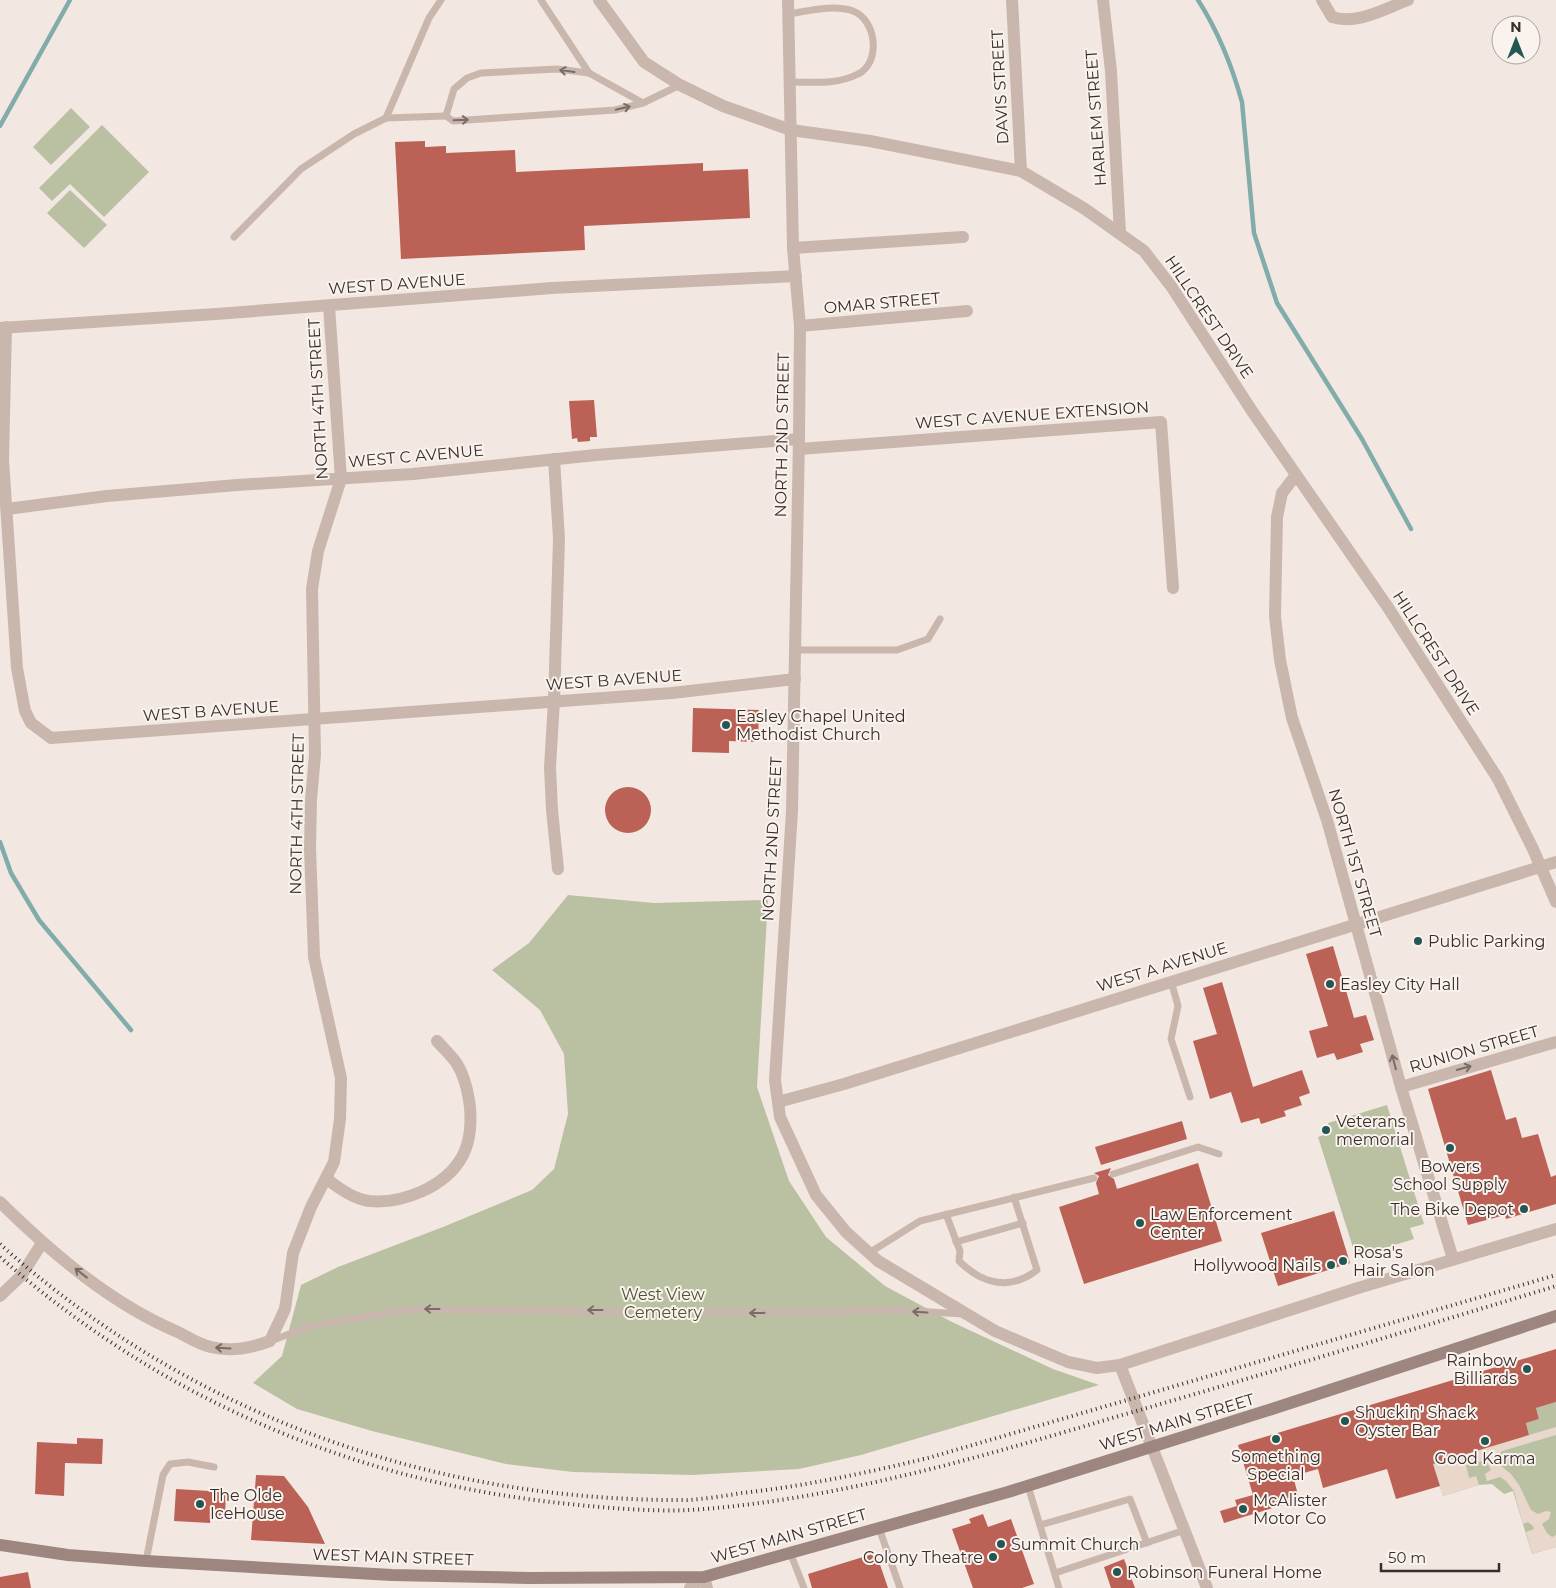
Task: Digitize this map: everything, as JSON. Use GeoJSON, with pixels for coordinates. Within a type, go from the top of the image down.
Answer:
{"type":"FeatureCollection","features":[{"type":"Feature","properties":{"kind":"main road","name":"WEST MAIN STREET"},"geometry":{"type":"LineString","coordinates":[[0,1546],[146,1561],[392,1575],[477,1583],[706,1582],[790,1552],[1028,1486],[1556,1316]]}},
{"type":"Feature","properties":{"kind":"street","name":"HILLCREST DRIVE"},"geometry":{"type":"LineString","coordinates":[[599,0],[644,62],[680,85],[723,106],[791,130],[870,141],[1021,171],[1053,188],[1144,251],[1170,286],[1296,475],[1387,606],[1498,779],[1556,902]]}},
{"type":"Feature","properties":{"kind":"street","name":"NORTH 2ND STREET"},"geometry":{"type":"LineString","coordinates":[[788,0],[794,248],[800,326],[799,444],[792,811],[775,1070],[780,1117],[816,1195],[846,1232],[878,1261],[995,1331],[1068,1362],[1097,1368],[1120,1365],[1453,1259],[1556,1229]]}},
{"type":"Feature","properties":{"kind":"street","name":"DAVIS STREET"},"geometry":{"type":"LineString","coordinates":[[1012,0],[1021,171]]}},
{"type":"Feature","properties":{"kind":"street","name":"HARLEM STREET"},"geometry":{"type":"LineString","coordinates":[[1103,0],[1111,71],[1120,233]]}},
{"type":"Feature","properties":{"kind":"street"},"geometry":{"type":"LineString","coordinates":[[1322,0],[1332,17],[1345,22],[1370,15],[1408,0]]}},
{"type":"Feature","properties":{"kind":"street"},"geometry":{"type":"LineString","coordinates":[[794,248],[963,237]]}},
{"type":"Feature","properties":{"kind":"street","name":"WEST D AVENUE"},"geometry":{"type":"LineString","coordinates":[[3,328],[329,306],[552,288],[796,276]]}},
{"type":"Feature","properties":{"kind":"street","name":"NORTH 4TH STREET"},"geometry":{"type":"LineString","coordinates":[[270,1341],[285,1309],[293,1253],[334,1162],[340,1119],[341,1078],[314,957],[310,848],[315,755],[312,589],[318,551],[341,479],[329,306]]}},
{"type":"Feature","properties":{"kind":"street","name":"OMAR STREET"},"geometry":{"type":"LineString","coordinates":[[800,326],[967,311]]}},
{"type":"Feature","properties":{"kind":"street","name":"WEST B AVENUE"},"geometry":{"type":"LineString","coordinates":[[3,328],[3,460],[17,668],[25,711],[31,723],[51,738],[672,693],[794,679]]}},
{"type":"Feature","properties":{"kind":"street","name":"WEST C AVENUE EXTENSION"},"geometry":{"type":"LineString","coordinates":[[799,444],[1161,422],[1173,588]]}},
{"type":"Feature","properties":{"kind":"street","name":"WEST C AVENUE"},"geometry":{"type":"LineString","coordinates":[[7,509],[116,495],[413,474],[554,459],[799,444]]}},
{"type":"Feature","properties":{"kind":"street"},"geometry":{"type":"LineString","coordinates":[[554,459],[559,539],[550,767],[558,869]]}},
{"type":"Feature","properties":{"kind":"street","name":"NORTH 1ST STREET"},"geometry":{"type":"LineString","coordinates":[[1296,475],[1282,493],[1276,517],[1276,616],[1280,660],[1292,718],[1327,820],[1400,1087],[1453,1259]]}},
{"type":"Feature","properties":{"kind":"street","name":"WEST A AVENUE"},"geometry":{"type":"LineString","coordinates":[[778,1102],[844,1084],[1556,862]]}},
{"type":"Feature","properties":{"kind":"street"},"geometry":{"type":"LineString","coordinates":[[326,1178],[342,1191],[368,1201],[394,1199],[421,1192],[442,1179],[462,1157],[469,1137],[471,1112],[467,1086],[457,1064],[437,1041]]}},
{"type":"Feature","properties":{"kind":"street","name":"RUNION STREET"},"geometry":{"type":"LineString","coordinates":[[1400,1087],[1556,1042]]}},
{"type":"Feature","properties":{"kind":"street"},"geometry":{"type":"LineString","coordinates":[[0,1202],[42,1243],[100,1287],[157,1324],[211,1347],[248,1349],[270,1341]]}},
{"type":"Feature","properties":{"kind":"street"},"geometry":{"type":"LineString","coordinates":[[0,1296],[21,1276],[42,1243]]}},
{"type":"Feature","properties":{"kind":"street"},"geometry":{"type":"LineString","coordinates":[[1120,1365],[1207,1588]]}},
{"type":"Feature","properties":{"kind":"street"},"geometry":{"type":"LineString","coordinates":[[690,1588],[706,1582]]}},
{"type":"Feature","properties":{"kind":"lane"},"geometry":{"type":"LineString","coordinates":[[386,118],[429,18],[441,0]]}},
{"type":"Feature","properties":{"kind":"lane"},"geometry":{"type":"LineString","coordinates":[[541,0],[589,74]]}},
{"type":"Feature","properties":{"kind":"lane"},"geometry":{"type":"LineString","coordinates":[[788,14],[833,8],[853,11],[869,25],[873,44],[869,65],[858,74],[840,81],[790,82]]}},
{"type":"Feature","properties":{"kind":"lane"},"geometry":{"type":"LineString","coordinates":[[446,116],[454,88],[467,78],[481,73],[557,69],[589,74],[643,103]]}},
{"type":"Feature","properties":{"kind":"lane"},"geometry":{"type":"LineString","coordinates":[[234,237],[301,169],[354,134],[386,118],[446,116],[453,121],[615,110],[643,103],[680,85]]}},
{"type":"Feature","properties":{"kind":"lane"},"geometry":{"type":"LineString","coordinates":[[795,650],[897,650],[928,639],[940,619]]}},
{"type":"Feature","properties":{"kind":"lane"},"geometry":{"type":"LineString","coordinates":[[1170,981],[1178,1006],[1171,1039],[1190,1098]]}},
{"type":"Feature","properties":{"kind":"lane"},"geometry":{"type":"LineString","coordinates":[[1113,1174],[1198,1147],[1219,1154]]}},
{"type":"Feature","properties":{"kind":"lane"},"geometry":{"type":"LineString","coordinates":[[869,1253],[920,1221],[1094,1178]]}},
{"type":"Feature","properties":{"kind":"lane"},"geometry":{"type":"LineString","coordinates":[[946,1214],[960,1251],[959,1260],[976,1275],[997,1284],[1021,1278],[1037,1270],[1014,1197]]}},
{"type":"Feature","properties":{"kind":"lane"},"geometry":{"type":"LineString","coordinates":[[956,1242],[1023,1223]]}},
{"type":"Feature","properties":{"kind":"lane"},"geometry":{"type":"LineString","coordinates":[[270,1341],[310,1326],[413,1309],[745,1313],[898,1310],[968,1314]]}},
{"type":"Feature","properties":{"kind":"lane"},"geometry":{"type":"LineString","coordinates":[[146,1561],[164,1475],[170,1464],[188,1462],[214,1467]]}},
{"type":"Feature","properties":{"kind":"lane"},"geometry":{"type":"LineString","coordinates":[[1028,1486],[1059,1588]]}},
{"type":"Feature","properties":{"kind":"lane"},"geometry":{"type":"LineString","coordinates":[[1040,1525],[1130,1499],[1147,1543]]}},
{"type":"Feature","properties":{"kind":"lane"},"geometry":{"type":"LineString","coordinates":[[879,1528],[900,1588]]}},
{"type":"Feature","properties":{"kind":"lane"},"geometry":{"type":"LineString","coordinates":[[1055,1573],[1185,1530]]}},
{"type":"Feature","properties":{"kind":"lane"},"geometry":{"type":"LineString","coordinates":[[790,1552],[804,1588]]}},
{"type":"Feature","properties":{"kind":"green space"},"geometry":{"type":"Polygon","coordinates":[[[71,108],[90,127],[51,165],[33,147],[71,108]]]}},
{"type":"Feature","properties":{"kind":"green space"},"geometry":{"type":"Polygon","coordinates":[[[102,125],[149,172],[104,217],[70,184],[52,201],[39,188],[102,125]]]}},
{"type":"Feature","properties":{"kind":"green space"},"geometry":{"type":"Polygon","coordinates":[[[70,190],[107,225],[84,248],[47,213],[70,190]]]}},
{"type":"Feature","properties":{"kind":"green space","name":"West View Cemetery"},"geometry":{"type":"Polygon","coordinates":[[[568,895],[654,903],[768,900],[757,1087],[789,1181],[826,1237],[885,1286],[952,1322],[1053,1369],[1099,1385],[861,1455],[799,1469],[692,1475],[573,1472],[506,1464],[372,1431],[297,1409],[253,1383],[282,1356],[301,1285],[338,1267],[443,1227],[532,1190],[554,1169],[568,1114],[564,1054],[540,1010],[492,970],[529,943],[568,895]]]}},
{"type":"Feature","properties":{"kind":"green space"},"geometry":{"type":"Polygon","coordinates":[[[1387,1105],[1424,1224],[1410,1228],[1414,1239],[1356,1257],[1318,1137],[1330,1133],[1328,1123],[1387,1105]]]}},
{"type":"Feature","properties":{"kind":"green space"},"geometry":{"type":"Polygon","coordinates":[[[1450,1381],[1471,1452],[1529,1435],[1526,1423],[1539,1419],[1536,1408],[1556,1402],[1556,1547],[1532,1554],[1513,1491],[1504,1494],[1492,1484],[1479,1485],[1443,1496],[1433,1464],[1449,1459],[1450,1381]]]}},
{"type":"Feature","properties":{"kind":"shaded area"},"geometry":{"type":"Polygon","coordinates":[[[1450,1381],[1471,1452],[1556,1427],[1556,1435],[1502,1451],[1497,1457],[1500,1465],[1511,1474],[1519,1485],[1531,1510],[1538,1514],[1546,1511],[1551,1512],[1549,1519],[1542,1524],[1547,1533],[1552,1537],[1556,1535],[1556,1547],[1532,1554],[1526,1532],[1534,1529],[1533,1526],[1528,1522],[1523,1524],[1514,1491],[1506,1481],[1500,1477],[1487,1481],[1485,1474],[1491,1470],[1486,1460],[1466,1465],[1469,1478],[1476,1476],[1479,1485],[1443,1496],[1433,1464],[1449,1459],[1429,1389],[1450,1381]]]}},
{"type":"Feature","properties":{"kind":"building"},"geometry":{"type":"Polygon","coordinates":[[[425,141],[425,147],[446,146],[446,153],[515,150],[516,172],[703,163],[703,171],[748,169],[750,218],[584,226],[585,250],[401,259],[395,142],[425,141]]]}},
{"type":"Feature","properties":{"kind":"building"},"geometry":{"type":"Polygon","coordinates":[[[594,400],[597,437],[590,437],[590,441],[578,442],[577,438],[572,439],[569,401],[594,400]]]}},
{"type":"Feature","properties":{"kind":"building","name":"Easley Chapel United Methodist Church"},"geometry":{"type":"Polygon","coordinates":[[[693,708],[759,710],[758,742],[729,741],[729,753],[692,752],[693,708]]]}},
{"type":"Feature","properties":{"kind":"building"},"geometry":{"type":"Polygon","coordinates":[[[628,787],[641,791],[647,797],[651,810],[647,823],[641,829],[628,833],[615,829],[609,823],[605,810],[609,797],[615,791],[628,787]]]}},
{"type":"Feature","properties":{"kind":"building","name":"Easley City Hall"},"geometry":{"type":"Polygon","coordinates":[[[1333,946],[1354,1018],[1366,1015],[1374,1040],[1360,1044],[1363,1052],[1337,1060],[1334,1053],[1317,1058],[1309,1031],[1328,1026],[1306,954],[1333,946]]]}},
{"type":"Feature","properties":{"kind":"building"},"geometry":{"type":"Polygon","coordinates":[[[1222,982],[1253,1087],[1302,1070],[1310,1093],[1299,1097],[1302,1105],[1284,1111],[1286,1116],[1261,1124],[1259,1118],[1241,1123],[1231,1092],[1210,1099],[1193,1041],[1217,1034],[1203,988],[1222,982]]]}},
{"type":"Feature","properties":{"kind":"building"},"geometry":{"type":"Polygon","coordinates":[[[1491,1070],[1506,1120],[1516,1117],[1522,1138],[1538,1134],[1551,1177],[1556,1175],[1556,1204],[1506,1219],[1505,1215],[1468,1225],[1428,1089],[1491,1070]]]}},
{"type":"Feature","properties":{"kind":"building"},"geometry":{"type":"Polygon","coordinates":[[[1182,1121],[1187,1139],[1101,1165],[1095,1147],[1182,1121]]]}},
{"type":"Feature","properties":{"kind":"building","name":"Law Enforcement Center"},"geometry":{"type":"Polygon","coordinates":[[[1198,1163],[1222,1241],[1084,1284],[1059,1207],[1099,1194],[1096,1183],[1099,1176],[1094,1173],[1111,1168],[1108,1175],[1114,1179],[1117,1189],[1198,1163]]]}},
{"type":"Feature","properties":{"kind":"building"},"geometry":{"type":"Polygon","coordinates":[[[1334,1211],[1350,1263],[1278,1286],[1261,1233],[1334,1211]]]}},
{"type":"Feature","properties":{"kind":"building"},"geometry":{"type":"Polygon","coordinates":[[[1556,1349],[1556,1402],[1536,1408],[1539,1419],[1526,1423],[1529,1435],[1433,1464],[1440,1486],[1396,1499],[1387,1469],[1323,1488],[1318,1469],[1293,1476],[1298,1495],[1288,1498],[1289,1503],[1224,1523],[1220,1511],[1237,1506],[1235,1500],[1253,1495],[1238,1445],[1556,1349]]]}},
{"type":"Feature","properties":{"kind":"building"},"geometry":{"type":"Polygon","coordinates":[[[77,1438],[103,1439],[102,1464],[65,1463],[64,1496],[35,1494],[37,1442],[77,1444],[77,1438]]]}},
{"type":"Feature","properties":{"kind":"building"},"geometry":{"type":"Polygon","coordinates":[[[256,1475],[284,1476],[308,1507],[325,1544],[251,1540],[256,1475]]]}},
{"type":"Feature","properties":{"kind":"building","name":"The Olde IceHouse"},"geometry":{"type":"Polygon","coordinates":[[[176,1489],[226,1492],[225,1516],[211,1515],[210,1523],[174,1521],[176,1489]]]}},
{"type":"Feature","properties":{"kind":"building","name":"Colony Theatre"},"geometry":{"type":"Polygon","coordinates":[[[983,1514],[988,1527],[1011,1519],[1034,1584],[1022,1588],[973,1588],[952,1529],[971,1523],[969,1519],[983,1514]]]}},
{"type":"Feature","properties":{"kind":"building"},"geometry":{"type":"Polygon","coordinates":[[[876,1553],[888,1588],[812,1588],[808,1574],[876,1553]]]}},
{"type":"Feature","properties":{"kind":"building","name":"Robinson Funeral Home"},"geometry":{"type":"Polygon","coordinates":[[[1124,1559],[1135,1588],[1111,1588],[1104,1567],[1124,1559]]]}},
{"type":"Feature","properties":{"kind":"building"},"geometry":{"type":"Polygon","coordinates":[[[28,1572],[31,1588],[0,1588],[0,1577],[28,1572]]]}},
{"type":"Feature","properties":{"kind":"waterway"},"geometry":{"type":"LineString","coordinates":[[0,126],[70,0]]}},
{"type":"Feature","properties":{"kind":"waterway"},"geometry":{"type":"LineString","coordinates":[[1198,0],[1224,49],[1242,102],[1254,233],[1277,303],[1362,439],[1411,529]]}},
{"type":"Feature","properties":{"kind":"waterway"},"geometry":{"type":"LineString","coordinates":[[0,842],[11,873],[39,920],[131,1030]]}},
{"type":"Feature","properties":{"kind":"railway"},"geometry":{"type":"LineString","coordinates":[[0,1244],[74,1304],[152,1356],[234,1401],[319,1437],[408,1465],[499,1485],[592,1497],[687,1500],[812,1483],[928,1458],[1556,1275]]}},
{"type":"Feature","properties":{"kind":"railway"},"geometry":{"type":"LineString","coordinates":[[0,1257],[60,1306],[123,1350],[189,1389],[257,1422],[327,1450],[400,1473],[475,1490],[551,1502],[657,1510],[691,1510],[746,1505],[800,1497],[908,1475],[1067,1431],[1556,1286]]}},
{"type":"Feature","properties":{"kind":"place","name":"Easley Chapel United Methodist Church"},"geometry":{"type":"Point","coordinates":[726,725]}},
{"type":"Feature","properties":{"kind":"place","name":"Public Parking"},"geometry":{"type":"Point","coordinates":[1418,941]}},
{"type":"Feature","properties":{"kind":"place","name":"Easley City Hall"},"geometry":{"type":"Point","coordinates":[1330,984]}},
{"type":"Feature","properties":{"kind":"place","name":"Veterans memorial"},"geometry":{"type":"Point","coordinates":[1326,1130]}},
{"type":"Feature","properties":{"kind":"place","name":"Bowers School Supply"},"geometry":{"type":"Point","coordinates":[1450,1148]}},
{"type":"Feature","properties":{"kind":"place","name":"The Bike Depot"},"geometry":{"type":"Point","coordinates":[1524,1209]}},
{"type":"Feature","properties":{"kind":"place","name":"Law Enforcement Center"},"geometry":{"type":"Point","coordinates":[1140,1223]}},
{"type":"Feature","properties":{"kind":"place","name":"Rosa's Hair Salon"},"geometry":{"type":"Point","coordinates":[1343,1261]}},
{"type":"Feature","properties":{"kind":"place","name":"Hollywood Nails"},"geometry":{"type":"Point","coordinates":[1331,1265]}},
{"type":"Feature","properties":{"kind":"place","name":"Rainbow Billiards"},"geometry":{"type":"Point","coordinates":[1527,1369]}},
{"type":"Feature","properties":{"kind":"place","name":"Shuckin' Shack Oyster Bar"},"geometry":{"type":"Point","coordinates":[1345,1421]}},
{"type":"Feature","properties":{"kind":"place","name":"Something Special"},"geometry":{"type":"Point","coordinates":[1276,1439]}},
{"type":"Feature","properties":{"kind":"place","name":"Good Karma"},"geometry":{"type":"Point","coordinates":[1485,1441]}},
{"type":"Feature","properties":{"kind":"place","name":"The Olde IceHouse"},"geometry":{"type":"Point","coordinates":[200,1504]}},
{"type":"Feature","properties":{"kind":"place","name":"McAlister Motor Co"},"geometry":{"type":"Point","coordinates":[1243,1509]}},
{"type":"Feature","properties":{"kind":"place","name":"Summit Church"},"geometry":{"type":"Point","coordinates":[1001,1544]}},
{"type":"Feature","properties":{"kind":"place","name":"Colony Theatre"},"geometry":{"type":"Point","coordinates":[993,1557]}},
{"type":"Feature","properties":{"kind":"place","name":"Robinson Funeral Home"},"geometry":{"type":"Point","coordinates":[1117,1572]}}]}
